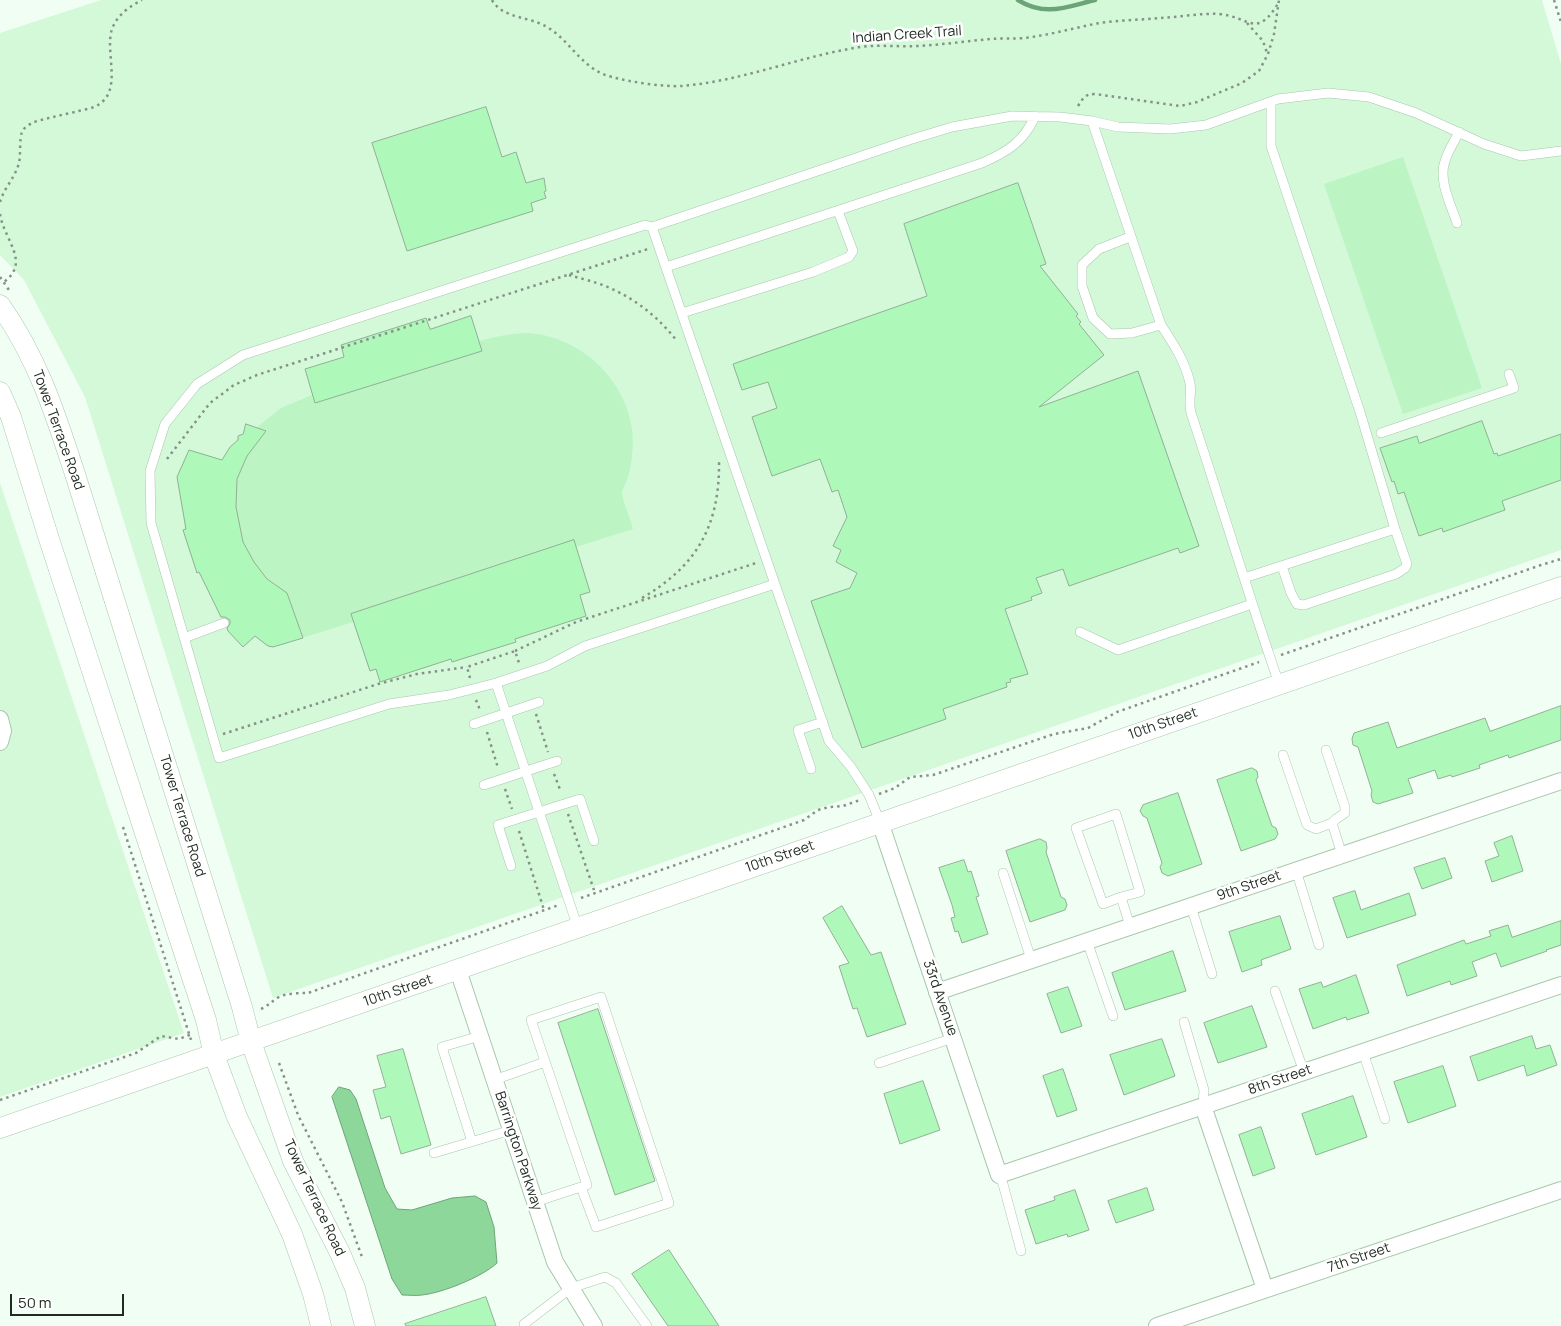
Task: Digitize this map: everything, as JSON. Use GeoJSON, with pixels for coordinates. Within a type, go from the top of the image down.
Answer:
{"type":"FeatureCollection","features":[{"type":"Feature","properties":{"kind":"street","name":"Tower Terrace Road"},"geometry":{"type":"LineString","coordinates":[[0,305],[35,364],[48,393],[242,1007],[251,1042],[293,1161],[340,1253],[354,1288],[365,1326]]}},
{"type":"Feature","properties":{"kind":"street"},"geometry":{"type":"LineString","coordinates":[[0,392],[14,426],[206,1020],[214,1055],[237,1117],[292,1234],[313,1294],[321,1326]]}},
{"type":"Feature","properties":{"kind":"street","name":"10th Street"},"geometry":{"type":"LineString","coordinates":[[0,1128],[1561,587]]}},
{"type":"Feature","properties":{"kind":"street"},"geometry":{"type":"LineString","coordinates":[[0,719],[3,730],[0,742]]}},
{"type":"Feature","properties":{"kind":"street","name":"9th Street"},"geometry":{"type":"LineString","coordinates":[[937,992],[1561,781]]}},
{"type":"Feature","properties":{"kind":"street","name":"33rd Avenue"},"geometry":{"type":"LineString","coordinates":[[880,822],[999,1175]]}},
{"type":"Feature","properties":{"kind":"street","name":"Barrington Parkway"},"geometry":{"type":"LineString","coordinates":[[458,970],[555,1262],[594,1326]]}},
{"type":"Feature","properties":{"kind":"street","name":"8th Street"},"geometry":{"type":"LineString","coordinates":[[999,1175],[1561,985]]}},
{"type":"Feature","properties":{"kind":"street"},"geometry":{"type":"LineString","coordinates":[[1204,1106],[1265,1290]]}},
{"type":"Feature","properties":{"kind":"street","name":"7th Street"},"geometry":{"type":"LineString","coordinates":[[1157,1326],[1561,1190]]}},
{"type":"Feature","properties":{"kind":"lane"},"geometry":{"type":"LineString","coordinates":[[775,584],[585,646],[547,666],[496,683],[448,695],[389,704],[219,758],[151,523],[150,471],[165,424],[198,384],[243,355],[646,225],[652,227],[952,127],[1012,116],[1092,121],[1118,127],[1162,128],[1206,125],[1278,99],[1328,93],[1369,97],[1416,113],[1484,144],[1522,156],[1561,151]]}},
{"type":"Feature","properties":{"kind":"lane"},"geometry":{"type":"LineString","coordinates":[[1271,102],[1271,146],[1360,412],[1407,564],[1405,568],[1396,574],[1304,605],[1297,604],[1291,593],[1282,566]]}},
{"type":"Feature","properties":{"kind":"lane"},"geometry":{"type":"LineString","coordinates":[[666,267],[982,163],[1004,153],[1022,138],[1035,116]]}},
{"type":"Feature","properties":{"kind":"lane"},"geometry":{"type":"LineString","coordinates":[[1092,121],[1161,325],[1178,350],[1190,384],[1189,406],[1252,604],[1280,684]]}},
{"type":"Feature","properties":{"kind":"lane"},"geometry":{"type":"LineString","coordinates":[[1457,223],[1443,182],[1442,172],[1444,162],[1459,132]]}},
{"type":"Feature","properties":{"kind":"lane"},"geometry":{"type":"LineString","coordinates":[[682,313],[812,272],[849,257],[853,251],[838,210]]}},
{"type":"Feature","properties":{"kind":"lane"},"geometry":{"type":"LineString","coordinates":[[652,227],[830,742],[850,767],[869,797],[880,822]]}},
{"type":"Feature","properties":{"kind":"lane"},"geometry":{"type":"LineString","coordinates":[[1130,237],[1099,249],[1082,265],[1082,286],[1093,318],[1110,334],[1132,333],[1161,325]]}},
{"type":"Feature","properties":{"kind":"lane"},"geometry":{"type":"LineString","coordinates":[[1381,434],[1514,388],[1509,374]]}},
{"type":"Feature","properties":{"kind":"lane"},"geometry":{"type":"LineString","coordinates":[[1244,578],[1395,529]]}},
{"type":"Feature","properties":{"kind":"lane"},"geometry":{"type":"LineString","coordinates":[[1080,632],[1118,650],[1252,604]]}},
{"type":"Feature","properties":{"kind":"lane"},"geometry":{"type":"LineString","coordinates":[[184,638],[224,623]]}},
{"type":"Feature","properties":{"kind":"lane"},"geometry":{"type":"LineString","coordinates":[[496,683],[578,928]]}},
{"type":"Feature","properties":{"kind":"lane"},"geometry":{"type":"LineString","coordinates":[[474,724],[538,702]]}},
{"type":"Feature","properties":{"kind":"lane"},"geometry":{"type":"LineString","coordinates":[[811,769],[798,730],[823,722]]}},
{"type":"Feature","properties":{"kind":"lane"},"geometry":{"type":"LineString","coordinates":[[1283,755],[1307,825],[1316,829],[1332,823],[1345,813],[1345,807],[1326,750]]}},
{"type":"Feature","properties":{"kind":"lane"},"geometry":{"type":"LineString","coordinates":[[484,785],[557,761]]}},
{"type":"Feature","properties":{"kind":"lane"},"geometry":{"type":"LineString","coordinates":[[511,866],[498,825],[580,799],[594,841]]}},
{"type":"Feature","properties":{"kind":"lane"},"geometry":{"type":"LineString","coordinates":[[1116,814],[1140,892],[1121,897],[1103,904],[1076,828],[1116,814]]}},
{"type":"Feature","properties":{"kind":"lane"},"geometry":{"type":"LineString","coordinates":[[1332,823],[1342,855]]}},
{"type":"Feature","properties":{"kind":"lane"},"geometry":{"type":"LineString","coordinates":[[1296,870],[1319,945]]}},
{"type":"Feature","properties":{"kind":"lane"},"geometry":{"type":"LineString","coordinates":[[1003,873],[1032,960]]}},
{"type":"Feature","properties":{"kind":"lane"},"geometry":{"type":"LineString","coordinates":[[1121,897],[1130,926]]}},
{"type":"Feature","properties":{"kind":"lane"},"geometry":{"type":"LineString","coordinates":[[1191,906],[1212,974]]}},
{"type":"Feature","properties":{"kind":"lane"},"geometry":{"type":"LineString","coordinates":[[1087,941],[1113,1016]]}},
{"type":"Feature","properties":{"kind":"lane"},"geometry":{"type":"LineString","coordinates":[[1275,991],[1304,1072]]}},
{"type":"Feature","properties":{"kind":"lane"},"geometry":{"type":"LineString","coordinates":[[535,1202],[587,1185],[531,1020],[601,997],[669,1203],[596,1227],[581,1187]]}},
{"type":"Feature","properties":{"kind":"lane"},"geometry":{"type":"LineString","coordinates":[[1184,1022],[1204,1090],[1204,1106]]}},
{"type":"Feature","properties":{"kind":"lane"},"geometry":{"type":"LineString","coordinates":[[472,1142],[442,1047],[480,1036]]}},
{"type":"Feature","properties":{"kind":"lane"},"geometry":{"type":"LineString","coordinates":[[879,1063],[953,1038]]}},
{"type":"Feature","properties":{"kind":"lane"},"geometry":{"type":"LineString","coordinates":[[1363,1052],[1385,1119]]}},
{"type":"Feature","properties":{"kind":"lane"},"geometry":{"type":"LineString","coordinates":[[494,1080],[545,1062]]}},
{"type":"Feature","properties":{"kind":"lane"},"geometry":{"type":"LineString","coordinates":[[434,1153],[511,1130]]}},
{"type":"Feature","properties":{"kind":"lane"},"geometry":{"type":"LineString","coordinates":[[999,1175],[1004,1184],[1021,1251]]}},
{"type":"Feature","properties":{"kind":"lane"},"geometry":{"type":"LineString","coordinates":[[525,1326],[524,1324],[571,1288],[605,1277],[616,1283],[648,1326]]}},
{"type":"Feature","properties":{"kind":"path"},"geometry":{"type":"LineString","coordinates":[[0,202],[3,192],[15,174],[19,163],[22,132],[27,126],[34,122],[94,107],[108,95],[112,74],[109,53],[113,27],[130,6],[142,0]]}},
{"type":"Feature","properties":{"kind":"path","name":"Indian Creek Trail"},"geometry":{"type":"LineString","coordinates":[[492,0],[495,6],[510,15],[539,22],[551,29],[562,38],[578,58],[594,70],[611,77],[652,84],[681,86],[726,79],[869,46],[915,46],[1023,38],[1097,24],[1199,15],[1220,14],[1246,23]]}},
{"type":"Feature","properties":{"kind":"path"},"geometry":{"type":"LineString","coordinates":[[1554,0],[1561,22]]}},
{"type":"Feature","properties":{"kind":"path"},"geometry":{"type":"LineString","coordinates":[[1246,23],[1260,23],[1269,18],[1279,1]]}},
{"type":"Feature","properties":{"kind":"path"},"geometry":{"type":"LineString","coordinates":[[1078,106],[1088,94],[1180,106],[1197,102],[1249,79],[1259,71],[1268,54],[1279,1]]}},
{"type":"Feature","properties":{"kind":"path"},"geometry":{"type":"LineString","coordinates":[[1246,23],[1263,41],[1268,54]]}},
{"type":"Feature","properties":{"kind":"path"},"geometry":{"type":"LineString","coordinates":[[0,214],[1,222],[16,258],[17,267],[12,276],[4,283]]}},
{"type":"Feature","properties":{"kind":"path"},"geometry":{"type":"LineString","coordinates":[[166,460],[210,403],[234,385],[276,368],[622,259],[650,248]]}},
{"type":"Feature","properties":{"kind":"path"},"geometry":{"type":"LineString","coordinates":[[568,275],[609,287],[634,301],[651,313],[670,331],[680,345]]}},
{"type":"Feature","properties":{"kind":"path"},"geometry":{"type":"LineString","coordinates":[[637,601],[660,588],[678,574],[701,544],[717,499],[719,457]]}},
{"type":"Feature","properties":{"kind":"path"},"geometry":{"type":"LineString","coordinates":[[257,1010],[268,1006],[280,997],[290,994],[308,993],[804,820],[818,810],[843,806],[895,788],[910,778],[933,775],[1054,734],[1088,728],[1117,712],[1561,559]]}},
{"type":"Feature","properties":{"kind":"path"},"geometry":{"type":"LineString","coordinates":[[222,734],[378,684],[417,674],[467,667],[516,651],[576,622],[758,562]]}},
{"type":"Feature","properties":{"kind":"path"},"geometry":{"type":"LineString","coordinates":[[516,651],[519,664]]}},
{"type":"Feature","properties":{"kind":"path"},"geometry":{"type":"LineString","coordinates":[[467,667],[470,680]]}},
{"type":"Feature","properties":{"kind":"path"},"geometry":{"type":"LineString","coordinates":[[476,699],[480,710]]}},
{"type":"Feature","properties":{"kind":"path"},"geometry":{"type":"LineString","coordinates":[[535,712],[548,754]]}},
{"type":"Feature","properties":{"kind":"path"},"geometry":{"type":"LineString","coordinates":[[486,729],[499,769]]}},
{"type":"Feature","properties":{"kind":"path"},"geometry":{"type":"LineString","coordinates":[[554,773],[561,794]]}},
{"type":"Feature","properties":{"kind":"path"},"geometry":{"type":"LineString","coordinates":[[505,788],[513,811]]}},
{"type":"Feature","properties":{"kind":"path"},"geometry":{"type":"LineString","coordinates":[[568,812],[594,893]]}},
{"type":"Feature","properties":{"kind":"path"},"geometry":{"type":"LineString","coordinates":[[519,830],[544,910]]}},
{"type":"Feature","properties":{"kind":"path"},"geometry":{"type":"LineString","coordinates":[[0,1100],[136,1053],[161,1036],[180,1039],[191,1035]]}},
{"type":"Feature","properties":{"kind":"path"},"geometry":{"type":"LineString","coordinates":[[276,1058],[298,1116],[342,1202],[365,1266]]}},
{"type":"Feature","properties":{"kind":"shaded area"},"geometry":{"type":"Polygon","coordinates":[[[101,0],[1542,0],[1561,64],[1561,550],[273,998],[85,397],[24,280],[0,255],[0,33],[101,0]]]}},
{"type":"Feature","properties":{"kind":"shaded area"},"geometry":{"type":"Polygon","coordinates":[[[1403,157],[1482,388],[1403,414],[1324,184],[1403,157]]]}},
{"type":"Feature","properties":{"kind":"shaded area"},"geometry":{"type":"Polygon","coordinates":[[[471,316],[479,341],[509,334],[528,333],[547,336],[565,342],[581,351],[609,377],[620,393],[628,410],[633,442],[631,466],[622,492],[633,529],[576,547],[590,592],[580,596],[586,616],[516,639],[516,642],[452,662],[451,659],[380,682],[377,669],[370,671],[353,622],[273,647],[267,646],[255,636],[243,647],[228,631],[199,572],[197,573],[183,530],[185,529],[177,477],[189,450],[234,464],[238,436],[243,434],[245,427],[256,428],[281,408],[312,395],[305,369],[344,357],[341,345],[426,318],[430,329],[471,316]]]}},
{"type":"Feature","properties":{"kind":"shaded area"},"geometry":{"type":"Polygon","coordinates":[[[0,483],[184,1033],[0,1097],[0,483]]]}},
{"type":"Feature","properties":{"kind":"shaded area"},"geometry":{"type":"Polygon","coordinates":[[[339,1087],[350,1090],[356,1099],[385,1188],[397,1209],[412,1210],[452,1198],[475,1196],[486,1202],[494,1227],[497,1263],[482,1274],[451,1288],[430,1294],[402,1295],[392,1279],[332,1097],[339,1087]]]}},
{"type":"Feature","properties":{"kind":"building"},"geometry":{"type":"Polygon","coordinates":[[[486,107],[502,157],[516,152],[526,183],[544,178],[546,198],[531,203],[533,211],[407,251],[372,143],[486,107]]]}},
{"type":"Feature","properties":{"kind":"building"},"geometry":{"type":"Polygon","coordinates":[[[1018,183],[1046,264],[1040,266],[1078,314],[1076,316],[1081,322],[1079,324],[1104,355],[1039,407],[1138,371],[1199,546],[1180,553],[1178,548],[1069,586],[1063,569],[1036,578],[1042,593],[1031,597],[1032,600],[1005,609],[1028,674],[1010,679],[1011,682],[1006,683],[1007,687],[943,709],[946,719],[862,748],[811,601],[850,588],[857,573],[836,562],[841,550],[833,546],[847,517],[838,490],[832,492],[820,459],[772,476],[752,417],[777,408],[768,382],[742,390],[733,364],[927,296],[904,224],[1018,183]]]}},
{"type":"Feature","properties":{"kind":"building"},"geometry":{"type":"Polygon","coordinates":[[[471,316],[482,351],[315,403],[305,369],[344,357],[341,345],[426,318],[430,329],[471,316]]]}},
{"type":"Feature","properties":{"kind":"building"},"geometry":{"type":"Polygon","coordinates":[[[1482,421],[1494,454],[1497,453],[1498,456],[1561,434],[1561,480],[1502,501],[1505,510],[1443,532],[1442,528],[1419,536],[1404,492],[1398,494],[1380,448],[1417,436],[1419,443],[1482,421]]]}},
{"type":"Feature","properties":{"kind":"building"},"geometry":{"type":"Polygon","coordinates":[[[246,424],[266,431],[247,456],[237,479],[236,507],[243,542],[254,562],[267,579],[287,593],[303,638],[273,647],[268,646],[255,636],[243,647],[228,631],[227,628],[230,620],[221,617],[199,572],[197,573],[183,530],[186,529],[177,477],[189,450],[222,460],[230,447],[238,440],[238,436],[243,434],[246,424]]]}},
{"type":"Feature","properties":{"kind":"building"},"geometry":{"type":"Polygon","coordinates":[[[574,540],[590,592],[580,595],[586,616],[515,639],[516,642],[452,662],[451,659],[380,682],[376,669],[370,671],[351,614],[574,540]]]}},
{"type":"Feature","properties":{"kind":"building"},"geometry":{"type":"Polygon","coordinates":[[[1561,706],[1561,740],[1509,758],[1508,755],[1479,765],[1480,768],[1452,777],[1451,775],[1438,779],[1435,770],[1408,779],[1413,793],[1378,804],[1373,802],[1372,791],[1358,747],[1353,745],[1354,733],[1388,722],[1397,748],[1485,718],[1490,731],[1561,706]]]}},
{"type":"Feature","properties":{"kind":"building"},"geometry":{"type":"Polygon","coordinates":[[[1252,768],[1257,771],[1258,777],[1256,780],[1272,826],[1276,828],[1278,834],[1275,839],[1241,851],[1217,780],[1252,768]]]}},
{"type":"Feature","properties":{"kind":"building"},"geometry":{"type":"Polygon","coordinates":[[[1178,793],[1202,864],[1168,876],[1162,873],[1160,867],[1162,863],[1147,818],[1140,811],[1143,805],[1178,793]]]}},
{"type":"Feature","properties":{"kind":"building"},"geometry":{"type":"Polygon","coordinates":[[[1512,836],[1523,871],[1492,882],[1485,861],[1499,856],[1494,843],[1512,836]]]}},
{"type":"Feature","properties":{"kind":"building"},"geometry":{"type":"Polygon","coordinates":[[[1040,839],[1046,842],[1046,852],[1061,897],[1065,899],[1067,905],[1065,910],[1030,922],[1006,851],[1040,839]]]}},
{"type":"Feature","properties":{"kind":"building"},"geometry":{"type":"Polygon","coordinates":[[[1445,858],[1452,878],[1422,889],[1414,868],[1445,858]]]}},
{"type":"Feature","properties":{"kind":"building"},"geometry":{"type":"Polygon","coordinates":[[[964,860],[968,872],[971,871],[979,896],[976,897],[988,934],[962,943],[958,931],[955,932],[951,918],[955,917],[952,905],[939,868],[964,860]]]}},
{"type":"Feature","properties":{"kind":"building"},"geometry":{"type":"Polygon","coordinates":[[[1355,891],[1361,910],[1409,893],[1416,915],[1347,938],[1333,898],[1355,891]]]}},
{"type":"Feature","properties":{"kind":"building"},"geometry":{"type":"Polygon","coordinates":[[[842,906],[871,955],[881,952],[906,1024],[867,1037],[857,1008],[853,1009],[839,966],[849,963],[823,918],[842,906]]]}},
{"type":"Feature","properties":{"kind":"building"},"geometry":{"type":"Polygon","coordinates":[[[1280,916],[1291,949],[1261,960],[1262,965],[1242,972],[1229,932],[1280,916]]]}},
{"type":"Feature","properties":{"kind":"building"},"geometry":{"type":"Polygon","coordinates":[[[1561,921],[1561,945],[1501,967],[1496,953],[1472,962],[1477,976],[1451,985],[1450,981],[1407,996],[1397,965],[1464,940],[1466,944],[1491,936],[1489,931],[1508,925],[1512,937],[1561,921]]]}},
{"type":"Feature","properties":{"kind":"building"},"geometry":{"type":"Polygon","coordinates":[[[1173,951],[1186,991],[1125,1010],[1112,973],[1173,951]]]}},
{"type":"Feature","properties":{"kind":"building"},"geometry":{"type":"Polygon","coordinates":[[[1356,975],[1369,1013],[1347,1020],[1346,1017],[1313,1029],[1299,989],[1321,982],[1323,987],[1356,975]]]}},
{"type":"Feature","properties":{"kind":"building"},"geometry":{"type":"Polygon","coordinates":[[[1068,987],[1082,1026],[1061,1033],[1047,994],[1068,987]]]}},
{"type":"Feature","properties":{"kind":"building"},"geometry":{"type":"Polygon","coordinates":[[[1252,1006],[1267,1047],[1218,1063],[1204,1023],[1252,1006]]]}},
{"type":"Feature","properties":{"kind":"building"},"geometry":{"type":"Polygon","coordinates":[[[598,1009],[655,1181],[615,1195],[558,1023],[598,1009]]]}},
{"type":"Feature","properties":{"kind":"building"},"geometry":{"type":"Polygon","coordinates":[[[1532,1036],[1536,1049],[1550,1045],[1557,1065],[1527,1076],[1524,1065],[1478,1081],[1470,1057],[1532,1036]]]}},
{"type":"Feature","properties":{"kind":"building"},"geometry":{"type":"Polygon","coordinates":[[[1162,1039],[1175,1076],[1124,1095],[1110,1055],[1162,1039]]]}},
{"type":"Feature","properties":{"kind":"building"},"geometry":{"type":"Polygon","coordinates":[[[403,1049],[431,1145],[401,1154],[390,1116],[381,1119],[373,1090],[386,1087],[377,1056],[403,1049]]]}},
{"type":"Feature","properties":{"kind":"building"},"geometry":{"type":"Polygon","coordinates":[[[1443,1066],[1456,1106],[1408,1123],[1394,1082],[1443,1066]]]}},
{"type":"Feature","properties":{"kind":"building"},"geometry":{"type":"Polygon","coordinates":[[[1063,1069],[1077,1110],[1057,1117],[1043,1076],[1063,1069]]]}},
{"type":"Feature","properties":{"kind":"building"},"geometry":{"type":"Polygon","coordinates":[[[923,1081],[940,1130],[900,1144],[884,1094],[923,1081]]]}},
{"type":"Feature","properties":{"kind":"building"},"geometry":{"type":"Polygon","coordinates":[[[1353,1096],[1367,1137],[1316,1155],[1302,1114],[1353,1096]]]}},
{"type":"Feature","properties":{"kind":"building"},"geometry":{"type":"Polygon","coordinates":[[[1261,1127],[1275,1168],[1253,1176],[1239,1135],[1261,1127]]]}},
{"type":"Feature","properties":{"kind":"building"},"geometry":{"type":"Polygon","coordinates":[[[1147,1188],[1154,1210],[1116,1223],[1108,1201],[1147,1188]]]}},
{"type":"Feature","properties":{"kind":"building"},"geometry":{"type":"Polygon","coordinates":[[[1075,1190],[1089,1230],[1068,1237],[1067,1234],[1036,1244],[1025,1210],[1055,1200],[1054,1197],[1075,1190]]]}},
{"type":"Feature","properties":{"kind":"building"},"geometry":{"type":"Polygon","coordinates":[[[669,1250],[719,1326],[668,1326],[632,1274],[669,1250]]]}},
{"type":"Feature","properties":{"kind":"building"},"geometry":{"type":"Polygon","coordinates":[[[486,1297],[496,1326],[406,1326],[405,1324],[486,1297]]]}},
{"type":"Feature","properties":{"kind":"waterway"},"geometry":{"type":"LineString","coordinates":[[1018,0],[1037,8],[1047,9],[1065,8],[1095,0]]}}]}
